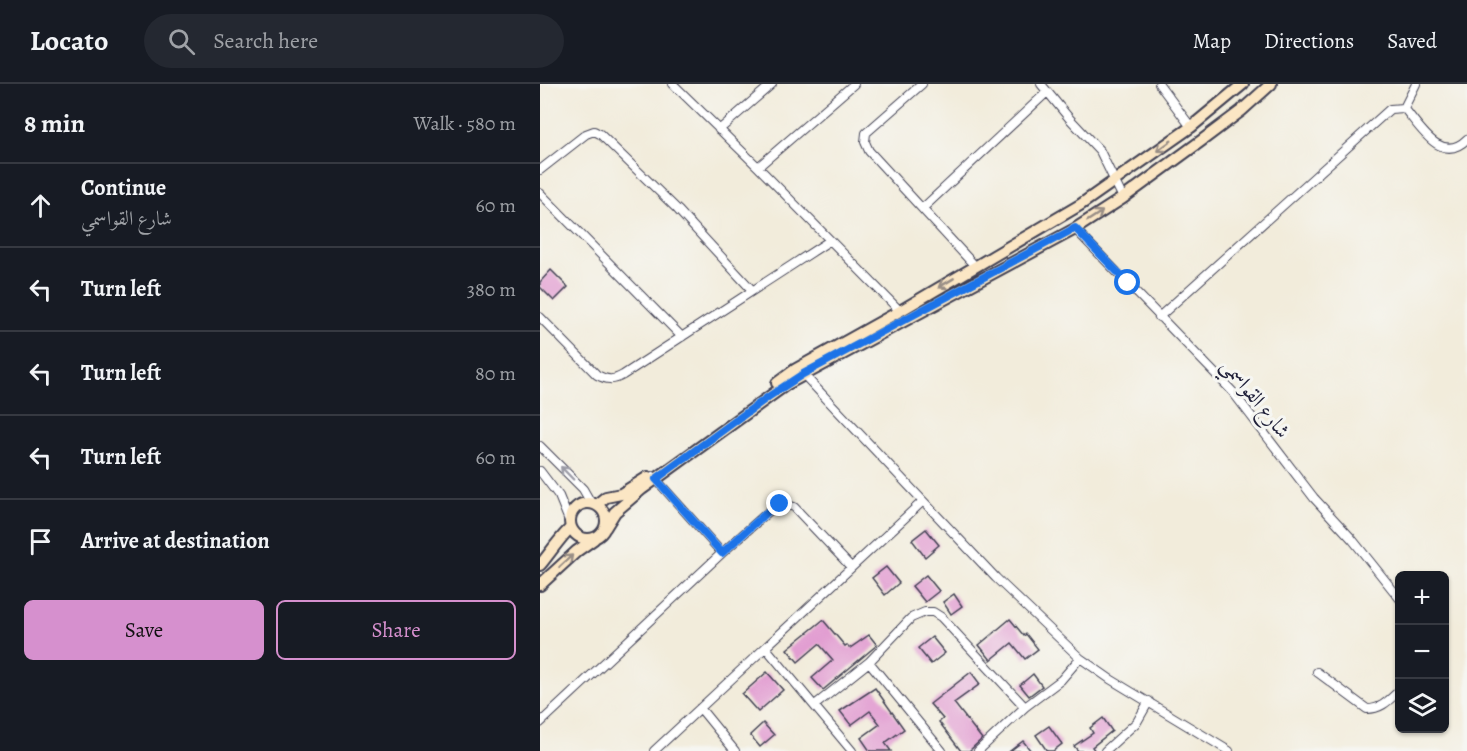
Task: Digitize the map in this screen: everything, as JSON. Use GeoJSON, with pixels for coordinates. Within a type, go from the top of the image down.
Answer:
{"type":"FeatureCollection","features":[{"type":"Feature","properties":{"kind":"main road"},"geometry":{"type":"LineString","coordinates":[[540,585],[577,551],[603,533],[615,512],[654,476],[712,432],[800,371],[1080,205],[1191,127],[1243,84]]}},
{"type":"Feature","properties":{"kind":"main road"},"geometry":{"type":"LineString","coordinates":[[800,371],[1075,228],[1123,198],[1241,111],[1271,84]]}},
{"type":"Feature","properties":{"kind":"main road"},"geometry":{"type":"LineString","coordinates":[[1004,249],[1011,262]]}},
{"type":"Feature","properties":{"kind":"main road"},"geometry":{"type":"LineString","coordinates":[[593,504],[606,497],[621,494],[654,476]]}},
{"type":"Feature","properties":{"kind":"main road"},"geometry":{"type":"LineString","coordinates":[[540,565],[571,526],[575,508],[585,503],[600,508],[606,517],[605,528]]}},
{"type":"Feature","properties":{"kind":"main road"},"geometry":{"type":"LineString","coordinates":[[571,526],[578,537],[594,539]]}},
{"type":"Feature","properties":{"kind":"street"},"geometry":{"type":"LineString","coordinates":[[673,84],[900,311]]}},
{"type":"Feature","properties":{"kind":"street"},"geometry":{"type":"LineString","coordinates":[[719,130],[772,84]]}},
{"type":"Feature","properties":{"kind":"street"},"geometry":{"type":"LineString","coordinates":[[758,167],[854,84]]}},
{"type":"Feature","properties":{"kind":"street"},"geometry":{"type":"LineString","coordinates":[[922,84],[864,137],[869,151],[975,266]]}},
{"type":"Feature","properties":{"kind":"street"},"geometry":{"type":"LineString","coordinates":[[1041,84],[1069,118],[1093,142],[1104,158],[1123,198]]}},
{"type":"Feature","properties":{"kind":"street"},"geometry":{"type":"LineString","coordinates":[[1159,84],[1191,127]]}},
{"type":"Feature","properties":{"kind":"street"},"geometry":{"type":"LineString","coordinates":[[1404,108],[1416,84]]}},
{"type":"Feature","properties":{"kind":"street"},"geometry":{"type":"LineString","coordinates":[[923,208],[1047,92]]}},
{"type":"Feature","properties":{"kind":"street"},"geometry":{"type":"LineString","coordinates":[[1404,108],[1433,142],[1445,148],[1454,148],[1467,139]]}},
{"type":"Feature","properties":{"kind":"street"},"geometry":{"type":"LineString","coordinates":[[1160,317],[1390,109],[1404,108]]}},
{"type":"Feature","properties":{"kind":"street"},"geometry":{"type":"LineString","coordinates":[[540,170],[585,134],[594,132],[600,134],[678,210],[752,290]]}},
{"type":"Feature","properties":{"kind":"street"},"geometry":{"type":"LineString","coordinates":[[540,194],[682,337]]}},
{"type":"Feature","properties":{"kind":"street","name":"شارع القواسمي"},"geometry":{"type":"LineString","coordinates":[[1075,228],[1232,391],[1314,498],[1352,539],[1395,593]]}},
{"type":"Feature","properties":{"kind":"street"},"geometry":{"type":"LineString","coordinates":[[540,317],[597,375],[606,380],[613,380],[829,241]]}},
{"type":"Feature","properties":{"kind":"street"},"geometry":{"type":"LineString","coordinates":[[800,371],[996,578],[1080,658],[1110,679],[1229,751]]}},
{"type":"Feature","properties":{"kind":"street"},"geometry":{"type":"LineString","coordinates":[[540,446],[583,489],[593,504]]}},
{"type":"Feature","properties":{"kind":"street"},"geometry":{"type":"LineString","coordinates":[[540,471],[543,481],[563,504],[571,526]]}},
{"type":"Feature","properties":{"kind":"street"},"geometry":{"type":"LineString","coordinates":[[654,476],[722,553]]}},
{"type":"Feature","properties":{"kind":"street"},"geometry":{"type":"LineString","coordinates":[[654,751],[923,501]]}},
{"type":"Feature","properties":{"kind":"street"},"geometry":{"type":"LineString","coordinates":[[540,723],[772,508],[784,504],[794,507],[850,567]]}},
{"type":"Feature","properties":{"kind":"street"},"geometry":{"type":"LineString","coordinates":[[815,705],[869,662],[911,618],[925,612],[933,612],[941,617],[1026,707]]}},
{"type":"Feature","properties":{"kind":"street"},"geometry":{"type":"LineString","coordinates":[[766,648],[852,751]]}},
{"type":"Feature","properties":{"kind":"street"},"geometry":{"type":"LineString","coordinates":[[978,751],[1026,707],[1061,680],[1080,658]]}},
{"type":"Feature","properties":{"kind":"street"},"geometry":{"type":"LineString","coordinates":[[869,662],[942,751]]}},
{"type":"Feature","properties":{"kind":"street"},"geometry":{"type":"LineString","coordinates":[[1317,672],[1367,709],[1375,709],[1384,705],[1395,695]]}},
{"type":"Feature","properties":{"kind":"street"},"geometry":{"type":"LineString","coordinates":[[1106,751],[1137,722],[1149,701]]}},
{"type":"Feature","properties":{"kind":"street"},"geometry":{"type":"LineString","coordinates":[[700,708],[735,751]]}},
{"type":"Feature","properties":{"kind":"building"},"geometry":{"type":"Polygon","coordinates":[[[551,270],[568,287],[554,301],[540,287],[540,282],[551,270]]]}},
{"type":"Feature","properties":{"kind":"building"},"geometry":{"type":"Polygon","coordinates":[[[926,529],[939,545],[925,557],[912,540],[926,529]]]}},
{"type":"Feature","properties":{"kind":"building"},"geometry":{"type":"Polygon","coordinates":[[[886,567],[899,583],[885,595],[872,578],[886,567]]]}},
{"type":"Feature","properties":{"kind":"building"},"geometry":{"type":"Polygon","coordinates":[[[926,575],[939,591],[925,602],[912,586],[926,575]]]}},
{"type":"Feature","properties":{"kind":"building"},"geometry":{"type":"Polygon","coordinates":[[[954,594],[962,606],[951,614],[943,602],[954,594]]]}},
{"type":"Feature","properties":{"kind":"building"},"geometry":{"type":"Polygon","coordinates":[[[1010,619],[1038,649],[1025,659],[1012,643],[991,660],[979,645],[1010,619]]]}},
{"type":"Feature","properties":{"kind":"building"},"geometry":{"type":"Polygon","coordinates":[[[823,620],[845,646],[850,648],[869,635],[877,645],[823,690],[812,678],[833,660],[819,644],[798,662],[787,649],[823,620]]]}},
{"type":"Feature","properties":{"kind":"building"},"geometry":{"type":"Polygon","coordinates":[[[932,637],[945,653],[931,664],[918,648],[932,637]]]}},
{"type":"Feature","properties":{"kind":"building"},"geometry":{"type":"Polygon","coordinates":[[[767,672],[783,690],[758,712],[742,694],[767,672]]]}},
{"type":"Feature","properties":{"kind":"building"},"geometry":{"type":"Polygon","coordinates":[[[971,672],[980,684],[954,703],[982,739],[969,751],[961,751],[939,722],[943,719],[930,704],[971,672]]]}},
{"type":"Feature","properties":{"kind":"building"},"geometry":{"type":"Polygon","coordinates":[[[1033,674],[1042,686],[1029,696],[1020,685],[1033,674]]]}},
{"type":"Feature","properties":{"kind":"building"},"geometry":{"type":"Polygon","coordinates":[[[875,688],[904,729],[885,743],[891,751],[870,751],[861,738],[880,724],[870,711],[851,725],[840,711],[875,688]]]}},
{"type":"Feature","properties":{"kind":"building"},"geometry":{"type":"Polygon","coordinates":[[[1103,718],[1112,731],[1092,747],[1095,751],[1078,751],[1074,746],[1093,733],[1090,728],[1103,718]]]}},
{"type":"Feature","properties":{"kind":"building"},"geometry":{"type":"Polygon","coordinates":[[[763,723],[774,735],[760,747],[750,735],[763,723]]]}},
{"type":"Feature","properties":{"kind":"building"},"geometry":{"type":"Polygon","coordinates":[[[1049,726],[1062,744],[1053,751],[1047,751],[1036,735],[1049,726]]]}},
{"type":"Feature","properties":{"kind":"building"},"geometry":{"type":"Polygon","coordinates":[[[1023,741],[1031,751],[1010,751],[1023,741]]]}},
{"type":"Feature","properties":{"kind":"route"},"geometry":{"type":"LineString","coordinates":[[780,504],[772,508],[722,553],[656,479],[803,374],[1075,228],[1128,283]]}}]}
